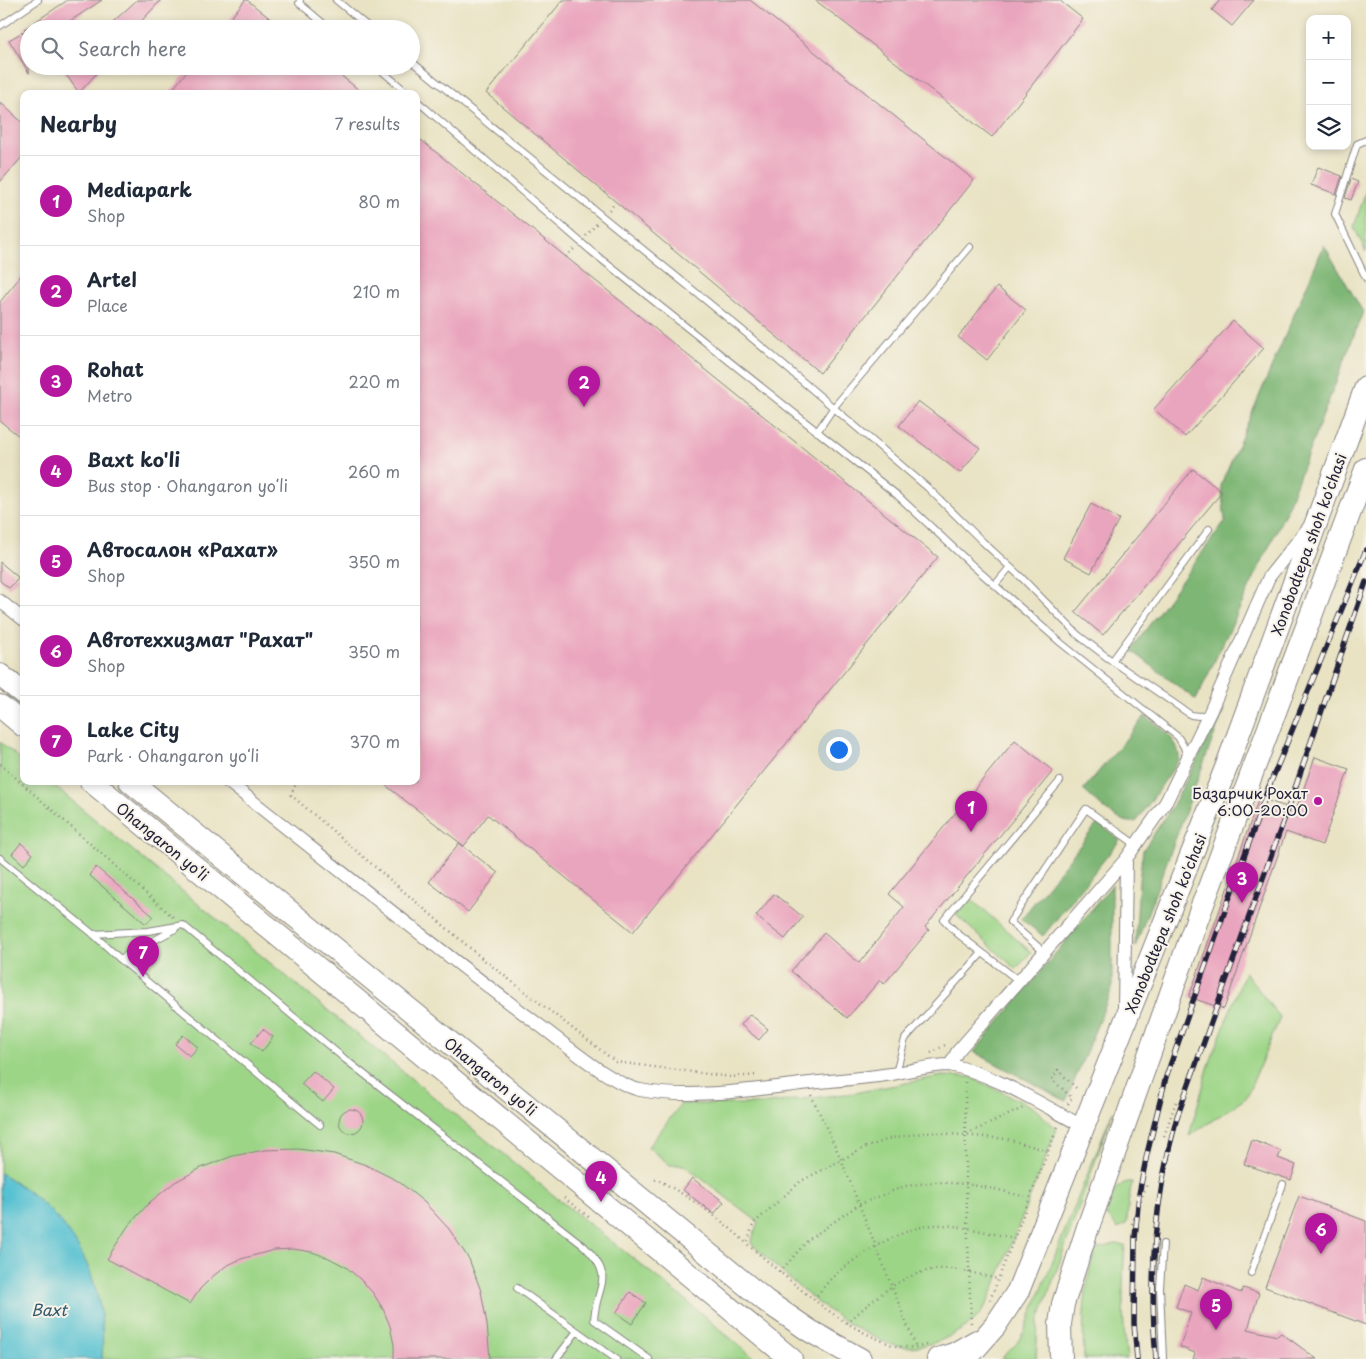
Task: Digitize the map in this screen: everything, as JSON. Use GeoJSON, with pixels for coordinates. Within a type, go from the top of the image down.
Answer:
{"type":"FeatureCollection","features":[{"type":"Feature","properties":{"kind":"highway","name":"Xonobodtepa shoh ko'chasi"},"geometry":{"type":"LineString","coordinates":[[966,1359],[978,1326],[1018,1291],[1226,768],[1366,388]]}},
{"type":"Feature","properties":{"kind":"highway","name":"Xonobodtepa shoh ko'chasi"},"geometry":{"type":"LineString","coordinates":[[1061,1359],[1060,1324],[1063,1304],[1087,1230],[1212,880],[1366,469]]}},
{"type":"Feature","properties":{"kind":"highway"},"geometry":{"type":"LineString","coordinates":[[1319,515],[1345,525]]}},
{"type":"Feature","properties":{"kind":"highway"},"geometry":{"type":"LineString","coordinates":[[0,675],[20,691]]}},
{"type":"Feature","properties":{"kind":"highway"},"geometry":{"type":"LineString","coordinates":[[0,706],[20,723]]}},
{"type":"Feature","properties":{"kind":"highway","name":"Ohangaron yoʻli"},"geometry":{"type":"LineString","coordinates":[[96,785],[791,1359]]}},
{"type":"Feature","properties":{"kind":"highway","name":"Ohangaron yoʻli"},"geometry":{"type":"LineString","coordinates":[[135,785],[766,1301],[788,1317],[860,1358]]}},
{"type":"Feature","properties":{"kind":"highway"},"geometry":{"type":"LineString","coordinates":[[934,1351],[954,1354],[978,1326]]}},
{"type":"Feature","properties":{"kind":"street"},"geometry":{"type":"LineString","coordinates":[[950,1065],[957,1052],[1126,859],[1166,802],[1210,712],[1269,577],[1319,515]]}},
{"type":"Feature","properties":{"kind":"street"},"geometry":{"type":"LineString","coordinates":[[0,601],[20,617]]}},
{"type":"Feature","properties":{"kind":"street"},"geometry":{"type":"LineString","coordinates":[[232,785],[485,984],[585,1059],[625,1085],[639,1090],[682,1093],[759,1089],[896,1073],[927,1066],[950,1065],[968,1068],[1037,1102],[1064,1110],[1084,1127]]}},
{"type":"Feature","properties":{"kind":"street"},"geometry":{"type":"LineString","coordinates":[[1124,1024],[1126,859]]}},
{"type":"Feature","properties":{"kind":"lane"},"geometry":{"type":"LineString","coordinates":[[0,26],[38,0]]}},
{"type":"Feature","properties":{"kind":"lane"},"geometry":{"type":"LineString","coordinates":[[300,0],[299,3],[319,20]]}},
{"type":"Feature","properties":{"kind":"lane"},"geometry":{"type":"LineString","coordinates":[[336,0],[360,20]]}},
{"type":"Feature","properties":{"kind":"lane"},"geometry":{"type":"LineString","coordinates":[[420,68],[563,183],[834,407],[928,488],[1078,635],[1112,661],[1191,715],[1199,716],[1210,712]]}},
{"type":"Feature","properties":{"kind":"lane"},"geometry":{"type":"LineString","coordinates":[[387,75],[404,90]]}},
{"type":"Feature","properties":{"kind":"lane"},"geometry":{"type":"LineString","coordinates":[[420,103],[591,251],[897,495],[1061,644],[1178,737],[1184,747],[1188,760]]}},
{"type":"Feature","properties":{"kind":"lane"},"geometry":{"type":"LineString","coordinates":[[1366,140],[1356,144],[1335,214],[1366,278]]}},
{"type":"Feature","properties":{"kind":"lane"},"geometry":{"type":"LineString","coordinates":[[817,432],[834,407],[970,247]]}},
{"type":"Feature","properties":{"kind":"lane"},"geometry":{"type":"LineString","coordinates":[[1112,661],[1209,529]]}},
{"type":"Feature","properties":{"kind":"lane"},"geometry":{"type":"LineString","coordinates":[[995,586],[1010,567]]}},
{"type":"Feature","properties":{"kind":"lane"},"geometry":{"type":"LineString","coordinates":[[1019,981],[982,953],[944,920],[1060,781]]}},
{"type":"Feature","properties":{"kind":"lane"},"geometry":{"type":"LineString","coordinates":[[1044,952],[1010,922],[1086,809],[1135,844]]}},
{"type":"Feature","properties":{"kind":"lane"},"geometry":{"type":"LineString","coordinates":[[0,858],[320,1125]]}},
{"type":"Feature","properties":{"kind":"lane"},"geometry":{"type":"LineString","coordinates":[[120,959],[183,925]]}},
{"type":"Feature","properties":{"kind":"lane"},"geometry":{"type":"LineString","coordinates":[[93,934],[148,931],[183,925],[346,1060],[584,1246],[597,1259],[603,1274],[603,1282],[595,1306],[594,1320],[649,1359]]}},
{"type":"Feature","properties":{"kind":"lane"},"geometry":{"type":"LineString","coordinates":[[896,1073],[905,1039],[982,953]]}},
{"type":"Feature","properties":{"kind":"lane"},"geometry":{"type":"LineString","coordinates":[[1250,1273],[1284,1184]]}},
{"type":"Feature","properties":{"kind":"lane"},"geometry":{"type":"LineString","coordinates":[[1163,1244],[1160,1288],[1163,1359]]}},
{"type":"Feature","properties":{"kind":"lane"},"geometry":{"type":"LineString","coordinates":[[517,1288],[616,1359]]}},
{"type":"Feature","properties":{"kind":"lane"},"geometry":{"type":"LineString","coordinates":[[556,1359],[577,1331]]}},
{"type":"Feature","properties":{"kind":"path"},"geometry":{"type":"LineString","coordinates":[[585,237],[616,203]]}},
{"type":"Feature","properties":{"kind":"path"},"geometry":{"type":"LineString","coordinates":[[566,257],[579,244]]}},
{"type":"Feature","properties":{"kind":"path"},"geometry":{"type":"LineString","coordinates":[[0,764],[20,782]]}},
{"type":"Feature","properties":{"kind":"path"},"geometry":{"type":"LineString","coordinates":[[24,785],[183,925]]}},
{"type":"Feature","properties":{"kind":"path"},"geometry":{"type":"LineString","coordinates":[[295,785],[291,794],[484,960],[616,1062],[731,1077],[759,1075]]}},
{"type":"Feature","properties":{"kind":"path"},"geometry":{"type":"LineString","coordinates":[[925,1057],[947,1044],[957,1052]]}},
{"type":"Feature","properties":{"kind":"path"},"geometry":{"type":"LineString","coordinates":[[964,1328],[978,1326],[969,1272],[965,1135],[965,1080],[968,1068]]}},
{"type":"Feature","properties":{"kind":"path"},"geometry":{"type":"LineString","coordinates":[[989,1300],[1064,1110],[1072,1098],[1052,1079],[1058,1070],[1076,1088]]}},
{"type":"Feature","properties":{"kind":"path"},"geometry":{"type":"LineString","coordinates":[[805,1084],[841,1160],[916,1347]]}},
{"type":"Feature","properties":{"kind":"path"},"geometry":{"type":"LineString","coordinates":[[1164,1136],[1177,1099]]}},
{"type":"Feature","properties":{"kind":"path"},"geometry":{"type":"LineString","coordinates":[[965,1135],[1037,1102]]}},
{"type":"Feature","properties":{"kind":"path"},"geometry":{"type":"LineString","coordinates":[[747,1244],[753,1224],[801,1181],[864,1148],[892,1138],[929,1132],[1007,1139],[1048,1150]]}},
{"type":"Feature","properties":{"kind":"path"},"geometry":{"type":"LineString","coordinates":[[655,1180],[657,1179],[681,1192],[731,1228],[780,1272],[847,1323],[894,1346],[916,1347],[934,1351]]}},
{"type":"Feature","properties":{"kind":"path"},"geometry":{"type":"LineString","coordinates":[[780,1272],[808,1240],[858,1205],[905,1186],[936,1182],[966,1184],[1029,1198]]}},
{"type":"Feature","properties":{"kind":"path"},"geometry":{"type":"LineString","coordinates":[[1132,1224],[1147,1184]]}},
{"type":"Feature","properties":{"kind":"path"},"geometry":{"type":"LineString","coordinates":[[814,1299],[836,1274],[876,1246],[913,1229],[935,1225],[1014,1238]]}},
{"type":"Feature","properties":{"kind":"path"},"geometry":{"type":"LineString","coordinates":[[847,1323],[892,1287],[918,1273],[938,1269],[969,1272],[998,1279]]}},
{"type":"Feature","properties":{"kind":"green space"},"geometry":{"type":"Polygon","coordinates":[[[1366,190],[1366,252],[1354,227],[1366,190]]]}},
{"type":"Feature","properties":{"kind":"green space"},"geometry":{"type":"Polygon","coordinates":[[[1324,245],[1363,312],[1285,513],[1196,700],[1131,650],[1225,521],[1221,485],[1324,245]]]}},
{"type":"Feature","properties":{"kind":"green space"},"geometry":{"type":"Polygon","coordinates":[[[1224,709],[1135,947],[1139,880],[1143,850],[1173,805],[1224,709]]]}},
{"type":"Feature","properties":{"kind":"green space"},"geometry":{"type":"Polygon","coordinates":[[[1145,716],[1173,740],[1179,760],[1137,821],[1124,821],[1108,812],[1083,790],[1145,716]]]}},
{"type":"Feature","properties":{"kind":"green space"},"geometry":{"type":"Polygon","coordinates":[[[0,742],[20,759],[20,785],[53,785],[563,1203],[683,1298],[755,1359],[102,1359],[102,1329],[98,1301],[91,1275],[80,1251],[65,1228],[46,1208],[25,1189],[0,1173],[0,742]]]}},
{"type":"Feature","properties":{"kind":"green space"},"geometry":{"type":"Polygon","coordinates":[[[1098,823],[1120,840],[1043,936],[1021,919],[1098,823]]]}},
{"type":"Feature","properties":{"kind":"green space"},"geometry":{"type":"Polygon","coordinates":[[[1112,885],[1112,989],[1066,1101],[974,1052],[1112,885]]]}},
{"type":"Feature","properties":{"kind":"green space"},"geometry":{"type":"Polygon","coordinates":[[[971,899],[1031,952],[1016,969],[956,915],[971,899]]]}},
{"type":"Feature","properties":{"kind":"green space"},"geometry":{"type":"Polygon","coordinates":[[[1245,972],[1280,1018],[1246,1098],[1189,1136],[1209,1065],[1245,972]]]}},
{"type":"Feature","properties":{"kind":"green space"},"geometry":{"type":"Polygon","coordinates":[[[942,1076],[970,1077],[1033,1107],[1057,1129],[989,1300],[978,1316],[966,1327],[947,1338],[926,1345],[904,1347],[889,1344],[861,1331],[827,1309],[795,1284],[751,1243],[758,1222],[684,1165],[670,1165],[648,1147],[681,1104],[761,1104],[854,1093],[942,1076]]]}},
{"type":"Feature","properties":{"kind":"green space"},"geometry":{"type":"Polygon","coordinates":[[[1113,1111],[1038,1323],[1036,1359],[1001,1359],[1017,1343],[1025,1330],[1113,1111]]]}},
{"type":"Feature","properties":{"kind":"green space"},"geometry":{"type":"Polygon","coordinates":[[[1132,1182],[1127,1223],[1118,1229],[1106,1215],[1116,1191],[1122,1184],[1132,1182]]]}},
{"type":"Feature","properties":{"kind":"green space"},"geometry":{"type":"Polygon","coordinates":[[[1115,1244],[1125,1245],[1123,1302],[1127,1359],[1084,1359],[1083,1331],[1091,1263],[1095,1250],[1115,1244]]]}},
{"type":"Feature","properties":{"kind":"water","name":"Baхt"},"geometry":{"type":"Polygon","coordinates":[[[0,1173],[25,1189],[47,1207],[80,1250],[91,1275],[99,1301],[102,1329],[102,1359],[0,1359],[0,1173]]]}},
{"type":"Feature","properties":{"kind":"building"},"geometry":{"type":"Polygon","coordinates":[[[68,0],[102,0],[72,20],[38,20],[68,0]]]}},
{"type":"Feature","properties":{"kind":"building"},"geometry":{"type":"Polygon","coordinates":[[[137,0],[161,0],[142,20],[115,20],[137,0]]]}},
{"type":"Feature","properties":{"kind":"building"},"geometry":{"type":"Polygon","coordinates":[[[247,0],[272,20],[229,20],[247,0]]]}},
{"type":"Feature","properties":{"kind":"building"},"geometry":{"type":"Polygon","coordinates":[[[563,0],[750,0],[974,180],[820,373],[486,93],[563,0]]]}},
{"type":"Feature","properties":{"kind":"building"},"geometry":{"type":"Polygon","coordinates":[[[815,0],[1059,0],[1083,19],[992,137],[815,0]]]}},
{"type":"Feature","properties":{"kind":"building"},"geometry":{"type":"Polygon","coordinates":[[[1220,0],[1254,0],[1232,26],[1212,10],[1220,0]]]}},
{"type":"Feature","properties":{"kind":"building"},"geometry":{"type":"Polygon","coordinates":[[[20,34],[20,58],[9,40],[20,34]]]}},
{"type":"Feature","properties":{"kind":"building"},"geometry":{"type":"Polygon","coordinates":[[[66,75],[95,75],[82,90],[77,90],[66,75]]]}},
{"type":"Feature","properties":{"kind":"building"},"geometry":{"type":"Polygon","coordinates":[[[184,75],[340,75],[359,90],[172,90],[184,75]]]}},
{"type":"Feature","properties":{"kind":"building"},"geometry":{"type":"Polygon","coordinates":[[[0,102],[20,120],[20,160],[0,182],[0,102]]]}},
{"type":"Feature","properties":{"kind":"building"},"geometry":{"type":"Polygon","coordinates":[[[420,139],[938,557],[633,932],[488,815],[464,846],[385,785],[420,785],[420,139]]]}},
{"type":"Feature","properties":{"kind":"building"},"geometry":{"type":"Polygon","coordinates":[[[1318,167],[1342,176],[1336,194],[1311,185],[1318,167]]]}},
{"type":"Feature","properties":{"kind":"building"},"geometry":{"type":"Polygon","coordinates":[[[1351,179],[1358,182],[1351,200],[1345,198],[1351,179]]]}},
{"type":"Feature","properties":{"kind":"building"},"geometry":{"type":"Polygon","coordinates":[[[20,277],[20,437],[0,421],[0,302],[20,277]]]}},
{"type":"Feature","properties":{"kind":"building"},"geometry":{"type":"Polygon","coordinates":[[[997,287],[1026,310],[987,360],[958,337],[997,287]]]}},
{"type":"Feature","properties":{"kind":"building"},"geometry":{"type":"Polygon","coordinates":[[[1233,321],[1264,348],[1185,437],[1154,409],[1233,321]]]}},
{"type":"Feature","properties":{"kind":"building"},"geometry":{"type":"Polygon","coordinates":[[[918,401],[980,448],[960,473],[899,426],[918,401]]]}},
{"type":"Feature","properties":{"kind":"building"},"geometry":{"type":"Polygon","coordinates":[[[1193,469],[1222,492],[1103,635],[1075,612],[1193,469]]]}},
{"type":"Feature","properties":{"kind":"building"},"geometry":{"type":"Polygon","coordinates":[[[1091,504],[1119,519],[1091,573],[1063,558],[1091,504]]]}},
{"type":"Feature","properties":{"kind":"building"},"geometry":{"type":"Polygon","coordinates":[[[0,562],[19,578],[9,588],[0,581],[0,562]]]}},
{"type":"Feature","properties":{"kind":"building"},"geometry":{"type":"Polygon","coordinates":[[[1015,740],[1053,771],[925,927],[929,930],[884,984],[880,980],[847,1018],[791,971],[824,933],[859,963],[904,907],[889,894],[1015,740]]]}},
{"type":"Feature","properties":{"kind":"building"},"geometry":{"type":"Polygon","coordinates":[[[1315,757],[1349,769],[1322,845],[1286,832],[1224,1009],[1189,997],[1259,798],[1296,810],[1315,757]]]}},
{"type":"Feature","properties":{"kind":"building"},"geometry":{"type":"Polygon","coordinates":[[[21,843],[33,854],[24,865],[12,854],[21,843]]]}},
{"type":"Feature","properties":{"kind":"building"},"geometry":{"type":"Polygon","coordinates":[[[459,843],[498,873],[468,912],[429,882],[459,843]]]}},
{"type":"Feature","properties":{"kind":"building"},"geometry":{"type":"Polygon","coordinates":[[[96,867],[153,916],[146,924],[89,875],[96,867]]]}},
{"type":"Feature","properties":{"kind":"building"},"geometry":{"type":"Polygon","coordinates":[[[774,894],[803,917],[785,939],[756,916],[774,894]]]}},
{"type":"Feature","properties":{"kind":"building"},"geometry":{"type":"Polygon","coordinates":[[[750,1014],[768,1029],[759,1040],[741,1025],[750,1014]]]}},
{"type":"Feature","properties":{"kind":"building"},"geometry":{"type":"Polygon","coordinates":[[[263,1029],[273,1037],[262,1052],[251,1043],[263,1029]]]}},
{"type":"Feature","properties":{"kind":"building"},"geometry":{"type":"Polygon","coordinates":[[[183,1035],[198,1047],[190,1056],[175,1044],[183,1035]]]}},
{"type":"Feature","properties":{"kind":"building"},"geometry":{"type":"Polygon","coordinates":[[[313,1071],[334,1089],[323,1102],[301,1084],[313,1071]]]}},
{"type":"Feature","properties":{"kind":"building"},"geometry":{"type":"Polygon","coordinates":[[[351,1109],[360,1112],[363,1121],[360,1130],[351,1133],[342,1130],[339,1121],[342,1112],[351,1109]]]}},
{"type":"Feature","properties":{"kind":"building"},"geometry":{"type":"Polygon","coordinates":[[[1252,1140],[1281,1151],[1278,1158],[1296,1165],[1291,1180],[1244,1164],[1252,1140]]]}},
{"type":"Feature","properties":{"kind":"building"},"geometry":{"type":"Polygon","coordinates":[[[299,1149],[334,1154],[366,1165],[398,1181],[424,1202],[449,1229],[469,1259],[481,1291],[487,1324],[490,1359],[394,1359],[394,1345],[390,1326],[383,1309],[373,1293],[346,1267],[312,1252],[293,1249],[274,1250],[241,1259],[226,1266],[212,1277],[200,1289],[190,1304],[107,1259],[128,1226],[150,1202],[175,1182],[203,1167],[233,1156],[264,1150],[299,1149]]]}},
{"type":"Feature","properties":{"kind":"building"},"geometry":{"type":"Polygon","coordinates":[[[692,1178],[724,1202],[714,1214],[683,1190],[692,1178]]]}},
{"type":"Feature","properties":{"kind":"building"},"geometry":{"type":"Polygon","coordinates":[[[1299,1196],[1366,1221],[1366,1325],[1265,1287],[1299,1196]]]}},
{"type":"Feature","properties":{"kind":"building"},"geometry":{"type":"Polygon","coordinates":[[[1203,1277],[1241,1293],[1243,1288],[1259,1293],[1248,1329],[1277,1336],[1281,1333],[1317,1359],[1193,1359],[1195,1353],[1180,1347],[1191,1313],[1176,1307],[1184,1284],[1198,1290],[1203,1277]]]}},
{"type":"Feature","properties":{"kind":"building"},"geometry":{"type":"Polygon","coordinates":[[[630,1292],[646,1303],[632,1324],[616,1313],[630,1292]]]}},
{"type":"Feature","properties":{"kind":"railway"},"geometry":{"type":"LineString","coordinates":[[1137,1359],[1134,1323],[1135,1238],[1139,1194],[1166,1077],[1268,789],[1366,550]]}},
{"type":"Feature","properties":{"kind":"railway"},"geometry":{"type":"LineString","coordinates":[[1156,1359],[1153,1297],[1155,1237],[1163,1178],[1177,1117],[1291,800],[1366,582]]}},
{"type":"Feature","properties":{"kind":"place","name":"Artel"},"geometry":{"type":"Point","coordinates":[584,407]}},
{"type":"Feature","properties":{"kind":"place","name":"Базарчик Рохат 6:00-20:00"},"geometry":{"type":"Point","coordinates":[1318,801]}},
{"type":"Feature","properties":{"kind":"place","name":"Mediapark"},"geometry":{"type":"Point","coordinates":[971,832]}},
{"type":"Feature","properties":{"kind":"place","name":"Rohat"},"geometry":{"type":"Point","coordinates":[1242,903]}},
{"type":"Feature","properties":{"kind":"place","name":"Lake City"},"geometry":{"type":"Point","coordinates":[143,977]}},
{"type":"Feature","properties":{"kind":"place","name":"Baxt ko'li"},"geometry":{"type":"Point","coordinates":[601,1202]}},
{"type":"Feature","properties":{"kind":"place","name":"Автотеххизмат \"Рахат\""},"geometry":{"type":"Point","coordinates":[1321,1254]}},
{"type":"Feature","properties":{"kind":"place","name":"Автосалон «Рахат»"},"geometry":{"type":"Point","coordinates":[1216,1330]}}]}
